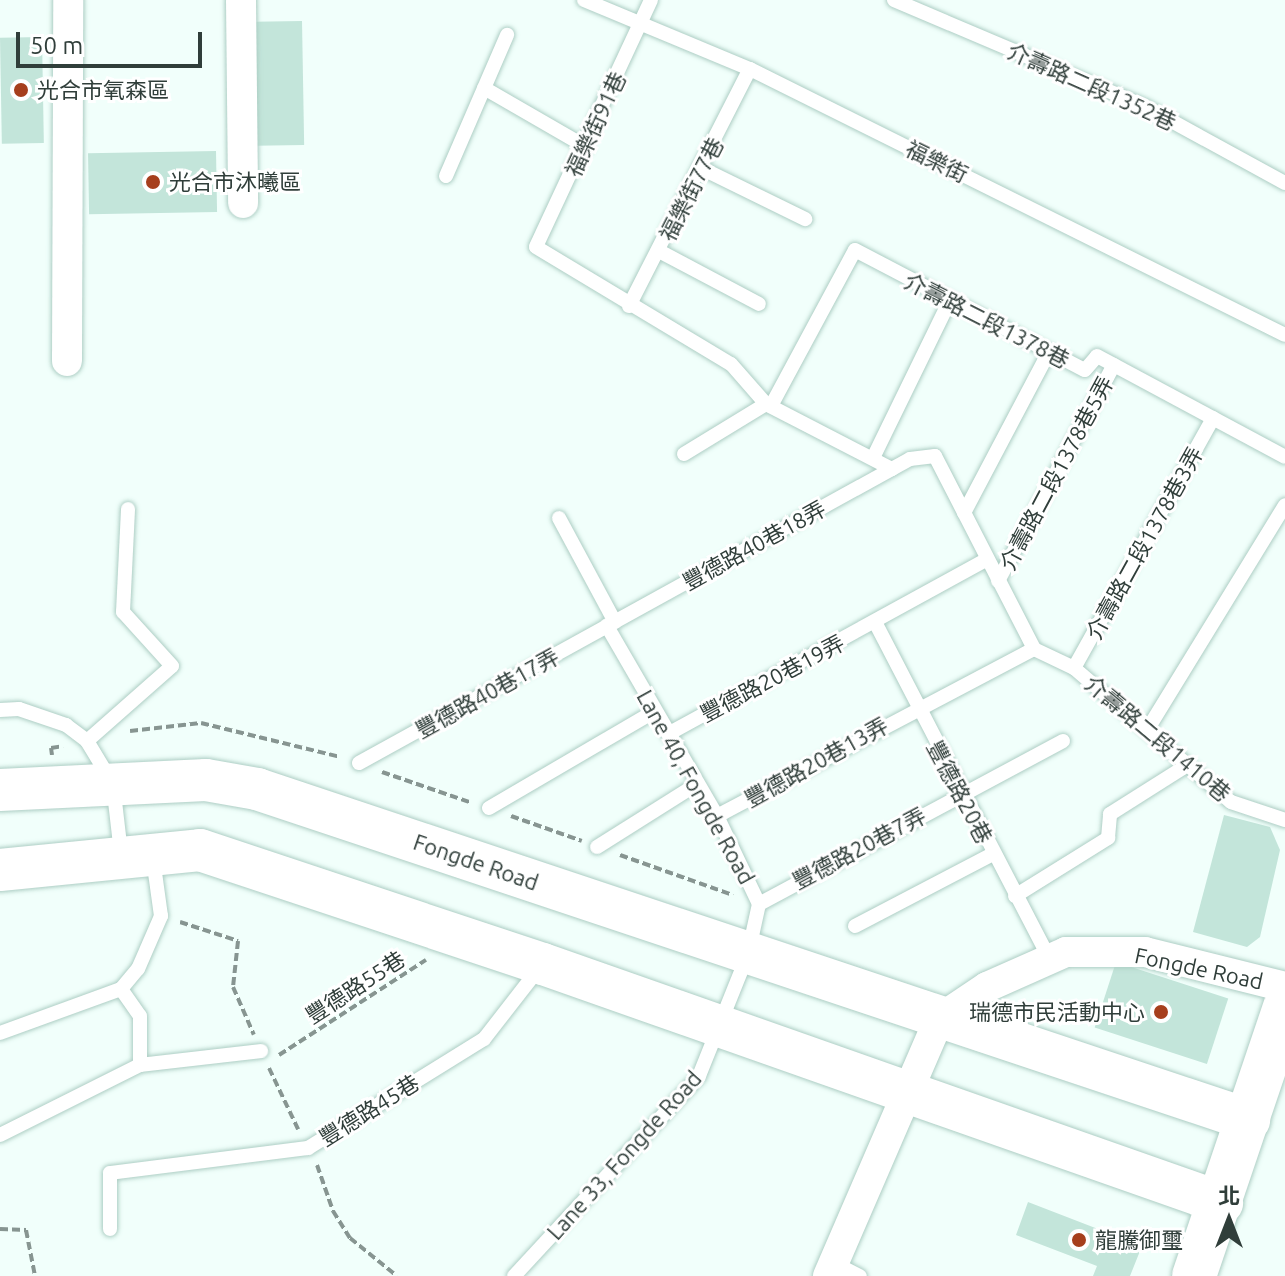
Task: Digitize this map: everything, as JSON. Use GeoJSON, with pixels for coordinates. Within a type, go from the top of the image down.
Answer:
{"type":"FeatureCollection","features":[{"type":"Feature","properties":{"kind":"main road","name":"Fongde Road"},"geometry":{"type":"LineString","coordinates":[[0,790],[206,780],[257,789],[1249,1120]]}},
{"type":"Feature","properties":{"kind":"main road"},"geometry":{"type":"LineString","coordinates":[[0,870],[200,850],[543,964],[1222,1203]]}},
{"type":"Feature","properties":{"kind":"main road"},"geometry":{"type":"LineString","coordinates":[[1194,1276],[1222,1203],[1285,1007]]}},
{"type":"Feature","properties":{"kind":"street"},"geometry":{"type":"LineString","coordinates":[[67,361],[68,0]]}},
{"type":"Feature","properties":{"kind":"street"},"geometry":{"type":"LineString","coordinates":[[241,0],[243,203]]}},
{"type":"Feature","properties":{"kind":"street","name":"Fongde Road"},"geometry":{"type":"LineString","coordinates":[[939,1019],[987,987],[1066,952],[1145,952],[1285,987]]}},
{"type":"Feature","properties":{"kind":"street"},"geometry":{"type":"LineString","coordinates":[[841,1272],[939,1019]]}},
{"type":"Feature","properties":{"kind":"lane","name":"福樂街"},"geometry":{"type":"LineString","coordinates":[[584,0],[750,69],[1285,335]]}},
{"type":"Feature","properties":{"kind":"lane","name":"福樂街91巷"},"geometry":{"type":"LineString","coordinates":[[629,306],[536,247],[586,147],[651,0]]}},
{"type":"Feature","properties":{"kind":"lane","name":"介壽路二段1352巷"},"geometry":{"type":"LineString","coordinates":[[894,0],[1146,107],[1285,183]]}},
{"type":"Feature","properties":{"kind":"lane"},"geometry":{"type":"LineString","coordinates":[[446,176],[507,35]]}},
{"type":"Feature","properties":{"kind":"lane","name":"福樂街77巷"},"geometry":{"type":"LineString","coordinates":[[629,306],[703,169],[750,69]]}},
{"type":"Feature","properties":{"kind":"lane"},"geometry":{"type":"LineString","coordinates":[[484,88],[586,147]]}},
{"type":"Feature","properties":{"kind":"lane"},"geometry":{"type":"LineString","coordinates":[[703,169],[805,219]]}},
{"type":"Feature","properties":{"kind":"lane","name":"介壽路二段1378巷"},"geometry":{"type":"LineString","coordinates":[[768,405],[855,250],[949,302],[1085,370],[1097,356],[1114,365]]}},
{"type":"Feature","properties":{"kind":"lane"},"geometry":{"type":"LineString","coordinates":[[659,251],[759,304]]}},
{"type":"Feature","properties":{"kind":"lane"},"geometry":{"type":"LineString","coordinates":[[873,458],[949,302]]}},
{"type":"Feature","properties":{"kind":"lane"},"geometry":{"type":"LineString","coordinates":[[629,306],[731,364],[768,405],[892,469]]}},
{"type":"Feature","properties":{"kind":"lane"},"geometry":{"type":"LineString","coordinates":[[1034,649],[964,513],[1049,352]]}},
{"type":"Feature","properties":{"kind":"lane"},"geometry":{"type":"LineString","coordinates":[[1114,365],[1285,457]]}},
{"type":"Feature","properties":{"kind":"lane","name":"介壽路二段1378巷5弄"},"geometry":{"type":"LineString","coordinates":[[998,581],[1114,365]]}},
{"type":"Feature","properties":{"kind":"lane"},"geometry":{"type":"LineString","coordinates":[[684,454],[768,405]]}},
{"type":"Feature","properties":{"kind":"lane","name":"介壽路二段1378巷3弄"},"geometry":{"type":"LineString","coordinates":[[1074,668],[1213,418]]}},
{"type":"Feature","properties":{"kind":"lane","name":"豐德路40巷18弄"},"geometry":{"type":"LineString","coordinates":[[611,624],[892,469],[935,456],[964,513]]}},
{"type":"Feature","properties":{"kind":"lane"},"geometry":{"type":"LineString","coordinates":[[1149,727],[1285,505]]}},
{"type":"Feature","properties":{"kind":"lane"},"geometry":{"type":"LineString","coordinates":[[87,741],[172,666],[123,612],[128,509]]}},
{"type":"Feature","properties":{"kind":"lane","name":"Lane 40, Fongde Road"},"geometry":{"type":"LineString","coordinates":[[559,518],[655,711],[717,816],[759,904],[748,954],[722,1026]]}},
{"type":"Feature","properties":{"kind":"lane","name":"豐德路20巷19弄"},"geometry":{"type":"LineString","coordinates":[[668,734],[987,559]]}},
{"type":"Feature","properties":{"kind":"lane","name":"豐德路20巷"},"geometry":{"type":"LineString","coordinates":[[875,622],[915,708],[1050,960]]}},
{"type":"Feature","properties":{"kind":"lane","name":"豐德路40巷17弄"},"geometry":{"type":"LineString","coordinates":[[359,763],[611,624]]}},
{"type":"Feature","properties":{"kind":"lane","name":"介壽路二段1410巷"},"geometry":{"type":"LineString","coordinates":[[1034,649],[1074,668],[1149,727],[1186,766],[1231,802],[1285,820]]}},
{"type":"Feature","properties":{"kind":"lane","name":"豐德路20巷13弄"},"geometry":{"type":"LineString","coordinates":[[717,816],[915,708],[1034,649]]}},
{"type":"Feature","properties":{"kind":"lane"},"geometry":{"type":"LineString","coordinates":[[0,710],[54,721],[87,741],[113,784],[161,916],[138,969],[121,989],[0,1033]]}},
{"type":"Feature","properties":{"kind":"lane"},"geometry":{"type":"LineString","coordinates":[[489,808],[655,711]]}},
{"type":"Feature","properties":{"kind":"lane","name":"豐德路20巷7弄"},"geometry":{"type":"LineString","coordinates":[[759,904],[960,793],[1063,741]]}},
{"type":"Feature","properties":{"kind":"lane"},"geometry":{"type":"LineString","coordinates":[[1015,896],[1108,838],[1110,814],[1186,766]]}},
{"type":"Feature","properties":{"kind":"lane"},"geometry":{"type":"LineString","coordinates":[[597,847],[697,784]]}},
{"type":"Feature","properties":{"kind":"lane"},"geometry":{"type":"LineString","coordinates":[[855,926],[993,854]]}},
{"type":"Feature","properties":{"kind":"lane","name":"豐德路45巷"},"geometry":{"type":"LineString","coordinates":[[110,1229],[110,1173],[308,1148],[484,1039],[543,964]]}},
{"type":"Feature","properties":{"kind":"lane"},"geometry":{"type":"LineString","coordinates":[[121,989],[140,1016],[140,1065]]}},
{"type":"Feature","properties":{"kind":"lane","name":"Lane 33, Fongde Road"},"geometry":{"type":"LineString","coordinates":[[514,1276],[699,1076],[722,1026]]}},
{"type":"Feature","properties":{"kind":"lane"},"geometry":{"type":"LineString","coordinates":[[0,1135],[140,1065],[264,1057]]}},
{"type":"Feature","properties":{"kind":"path"},"geometry":{"type":"LineString","coordinates":[[161,916],[238,941],[233,987],[264,1057],[350,1238],[397,1276]]}},
{"type":"Feature","properties":{"kind":"path","name":"豐德路55巷"},"geometry":{"type":"LineString","coordinates":[[264,1057],[461,937]]}},
{"type":"Feature","properties":{"kind":"path"},"geometry":{"type":"LineString","coordinates":[[0,1229],[26,1230],[35,1276]]}},
{"type":"Feature","properties":{"kind":"building","name":"光合市沐曦區"},"geometry":{"type":"Polygon","coordinates":[[[302,21],[304,145],[255,146],[253,22],[302,21]]]}},
{"type":"Feature","properties":{"kind":"building","name":"光合市氧森區"},"geometry":{"type":"Polygon","coordinates":[[[42,37],[44,143],[2,144],[0,38],[42,37]]]}},
{"type":"Feature","properties":{"kind":"building","name":"光合市沐曦區"},"geometry":{"type":"Polygon","coordinates":[[[216,151],[217,212],[89,214],[88,153],[216,151]]]}},
{"type":"Feature","properties":{"kind":"building"},"geometry":{"type":"Polygon","coordinates":[[[1224,815],[1270,827],[1280,850],[1260,937],[1247,947],[1193,932],[1224,815]]]}},
{"type":"Feature","properties":{"kind":"building","name":"瑞德市民活動中心"},"geometry":{"type":"Polygon","coordinates":[[[1116,962],[1228,998],[1207,1064],[1095,1028],[1116,962]]]}},
{"type":"Feature","properties":{"kind":"building","name":"龍騰御璽"},"geometry":{"type":"Polygon","coordinates":[[[1028,1202],[1142,1246],[1130,1276],[1093,1276],[1097,1266],[1016,1235],[1028,1202]]]}},
{"type":"Feature","properties":{"kind":"place","name":"光合市氧森區"},"geometry":{"type":"Point","coordinates":[21,90]}},
{"type":"Feature","properties":{"kind":"place","name":"光合市沐曦區"},"geometry":{"type":"Point","coordinates":[153,182]}},
{"type":"Feature","properties":{"kind":"place","name":"瑞德市民活動中心"},"geometry":{"type":"Point","coordinates":[1161,1012]}},
{"type":"Feature","properties":{"kind":"place","name":"龍騰御璽"},"geometry":{"type":"Point","coordinates":[1079,1240]}}]}
